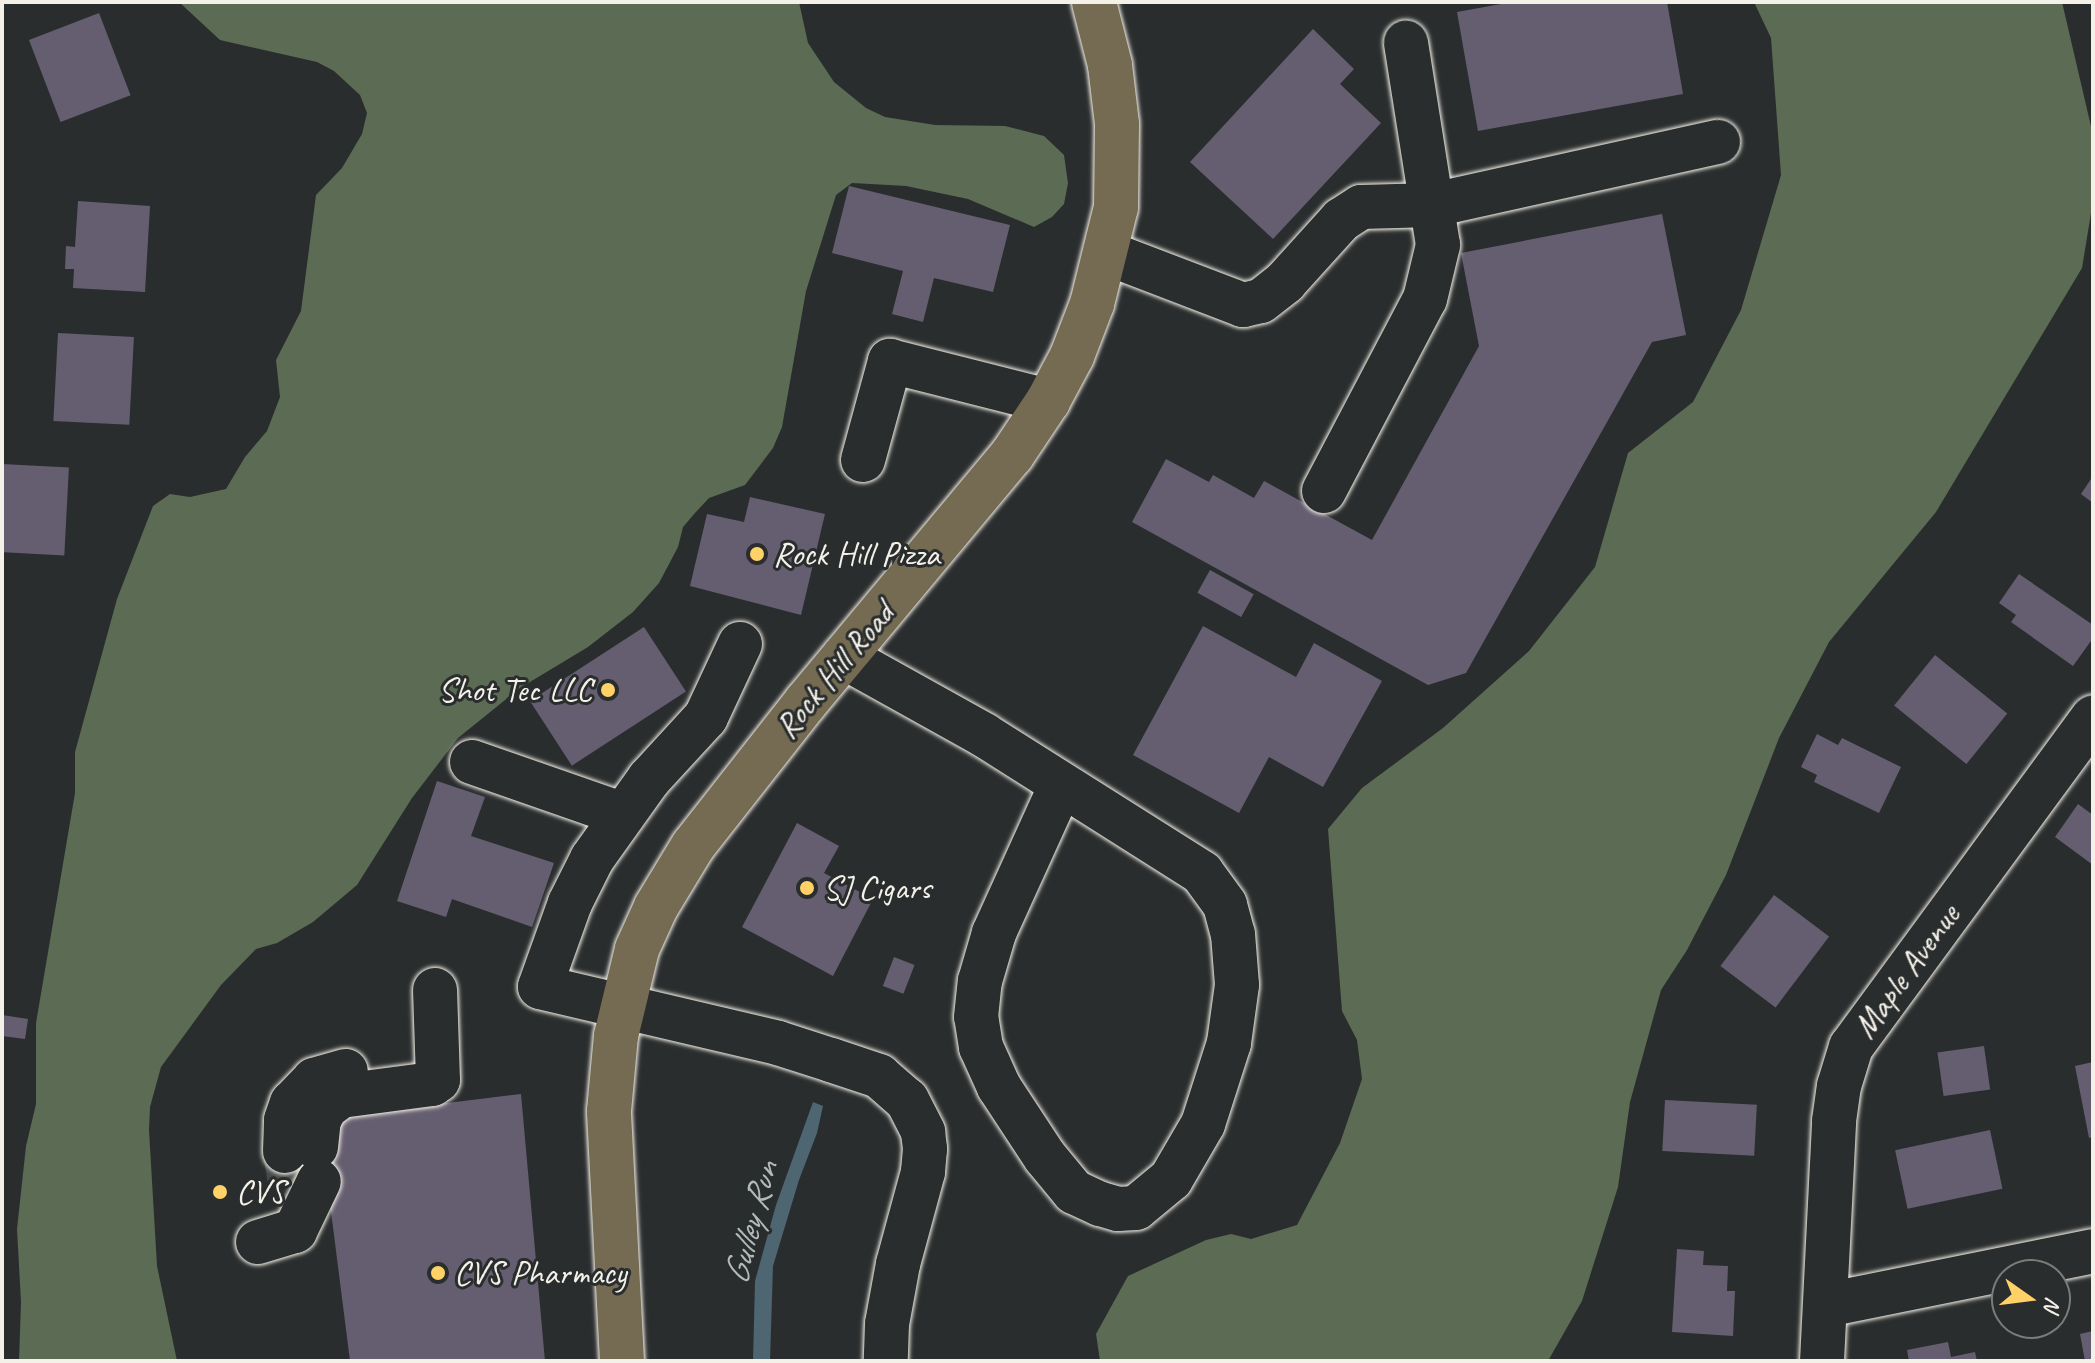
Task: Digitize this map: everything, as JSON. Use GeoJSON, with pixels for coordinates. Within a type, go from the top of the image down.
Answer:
{"type":"FeatureCollection","features":[{"type":"Feature","properties":{"kind":"main road","name":"Rock Hill Road"},"geometry":{"type":"LineString","coordinates":[[622,1361],[609,1135],[612,1070],[622,1006],[637,949],[672,879],[725,802],[1012,455],[1048,401],[1072,356],[1107,253],[1116,207],[1117,124],[1110,65],[1094,2]]}},
{"type":"Feature","properties":{"kind":"street"},"geometry":{"type":"LineString","coordinates":[[1324,491],[1425,299],[1438,245],[1406,43]]}},
{"type":"Feature","properties":{"kind":"street"},"geometry":{"type":"LineString","coordinates":[[1107,253],[1243,305],[1261,301],[1285,282],[1341,220],[1361,207],[1433,205],[1718,142]]}},
{"type":"Feature","properties":{"kind":"street"},"geometry":{"type":"LineString","coordinates":[[863,460],[890,361],[1048,401]]}},
{"type":"Feature","properties":{"kind":"street"},"geometry":{"type":"LineString","coordinates":[[740,644],[706,717],[621,814],[570,903],[540,987],[778,1043],[863,1070],[894,1086],[907,1100],[923,1132],[925,1149],[898,1264],[887,1324],[886,1361]]}},
{"type":"Feature","properties":{"kind":"street"},"geometry":{"type":"LineString","coordinates":[[844,657],[984,735],[1202,873],[1225,905],[1233,934],[1237,985],[1229,1043],[1203,1124],[1171,1179],[1136,1208],[1118,1209],[1074,1192],[1037,1145],[999,1087],[981,1047],[977,1005],[994,933],[1061,785]]}},
{"type":"Feature","properties":{"kind":"street","name":"Maple Avenue"},"geometry":{"type":"LineString","coordinates":[[1822,1361],[1834,1121],[1851,1047],[1861,1029],[2093,717]]}},
{"type":"Feature","properties":{"kind":"street"},"geometry":{"type":"LineString","coordinates":[[472,762],[621,814]]}},
{"type":"Feature","properties":{"kind":"street"},"geometry":{"type":"LineString","coordinates":[[258,1242],[295,1231],[303,1175],[325,1108],[341,1096],[432,1084],[441,1073],[435,990]]}},
{"type":"Feature","properties":{"kind":"street"},"geometry":{"type":"LineString","coordinates":[[1826,1305],[2093,1251]]}},
{"type":"Feature","properties":{"kind":"green space"},"geometry":{"type":"Polygon","coordinates":[[[179,2],[799,2],[808,43],[834,82],[866,108],[885,117],[935,125],[1005,126],[1044,136],[1064,155],[1068,183],[1064,204],[1052,217],[1034,227],[968,199],[906,186],[852,183],[836,195],[806,291],[782,427],[773,448],[745,485],[709,498],[695,513],[683,527],[678,547],[659,583],[633,612],[588,647],[520,688],[458,738],[412,798],[357,885],[313,922],[277,943],[256,949],[221,985],[161,1067],[150,1107],[149,1130],[157,1266],[177,1361],[19,1361],[21,1302],[17,1229],[26,1146],[36,1104],[36,1023],[75,793],[75,752],[117,599],[153,506],[170,494],[190,497],[226,489],[245,457],[267,431],[280,397],[276,360],[301,311],[316,195],[342,168],[362,134],[367,113],[360,95],[334,71],[317,62],[220,40],[179,2]]]}},
{"type":"Feature","properties":{"kind":"green space"},"geometry":{"type":"Polygon","coordinates":[[[1754,2],[2062,2],[2093,135],[2093,201],[2082,268],[1936,512],[1829,642],[1779,738],[1726,875],[1687,950],[1661,990],[1630,1102],[1618,1187],[1582,1301],[1548,1361],[1100,1361],[1096,1334],[1128,1276],[1206,1240],[1231,1234],[1251,1239],[1297,1225],[1340,1143],[1362,1079],[1357,1040],[1342,1011],[1328,829],[1362,788],[1443,728],[1529,651],[1595,567],[1628,453],[1693,402],[1741,310],[1781,175],[1771,38],[1754,2]]]}},
{"type":"Feature","properties":{"kind":"water"},"geometry":{"type":"Polygon","coordinates":[[[813,1102],[823,1106],[817,1133],[773,1266],[770,1361],[753,1361],[755,1281],[776,1205],[813,1102]]]}},
{"type":"Feature","properties":{"kind":"building"},"geometry":{"type":"Polygon","coordinates":[[[1512,2],[1667,2],[1683,94],[1478,131],[1457,12],[1512,2]]]}},
{"type":"Feature","properties":{"kind":"building"},"geometry":{"type":"Polygon","coordinates":[[[99,13],[131,95],[61,122],[29,40],[99,13]]]}},
{"type":"Feature","properties":{"kind":"building"},"geometry":{"type":"Polygon","coordinates":[[[1313,29],[1354,69],[1340,84],[1381,123],[1273,239],[1190,162],[1313,29]]]}},
{"type":"Feature","properties":{"kind":"building"},"geometry":{"type":"Polygon","coordinates":[[[849,186],[1010,225],[993,292],[934,278],[923,322],[892,314],[903,271],[832,253],[849,186]]]}},
{"type":"Feature","properties":{"kind":"building"},"geometry":{"type":"Polygon","coordinates":[[[78,201],[150,206],[145,292],[73,288],[74,269],[65,269],[66,246],[75,247],[78,201]]]}},
{"type":"Feature","properties":{"kind":"building"},"geometry":{"type":"Polygon","coordinates":[[[1662,214],[1686,335],[1652,342],[1466,673],[1428,685],[1132,522],[1166,459],[1209,482],[1213,475],[1254,498],[1264,481],[1372,540],[1479,346],[1461,253],[1662,214]]]}},
{"type":"Feature","properties":{"kind":"building"},"geometry":{"type":"Polygon","coordinates":[[[58,333],[134,337],[129,425],[53,421],[58,333]]]}},
{"type":"Feature","properties":{"kind":"building"},"geometry":{"type":"Polygon","coordinates":[[[2,464],[69,468],[64,555],[2,552],[2,464]]]}},
{"type":"Feature","properties":{"kind":"building"},"geometry":{"type":"Polygon","coordinates":[[[2093,476],[2093,503],[2081,494],[2093,476]]]}},
{"type":"Feature","properties":{"kind":"building","name":"Rock Hill Pizza"},"geometry":{"type":"Polygon","coordinates":[[[750,497],[825,514],[801,615],[690,586],[707,514],[744,522],[750,497]]]}},
{"type":"Feature","properties":{"kind":"building"},"geometry":{"type":"Polygon","coordinates":[[[1210,570],[1254,594],[1241,617],[1197,593],[1210,570]]]}},
{"type":"Feature","properties":{"kind":"building"},"geometry":{"type":"Polygon","coordinates":[[[2019,574],[2093,625],[2093,638],[2073,666],[2011,622],[2016,615],[1999,603],[2019,574]]]}},
{"type":"Feature","properties":{"kind":"building"},"geometry":{"type":"Polygon","coordinates":[[[1203,626],[1296,677],[1314,643],[1382,681],[1323,787],[1269,757],[1239,813],[1133,755],[1203,626]]]}},
{"type":"Feature","properties":{"kind":"building"},"geometry":{"type":"Polygon","coordinates":[[[644,627],[686,692],[572,766],[530,701],[644,627]]]}},
{"type":"Feature","properties":{"kind":"building"},"geometry":{"type":"Polygon","coordinates":[[[1935,655],[2007,714],[1966,764],[1894,706],[1935,655]]]}},
{"type":"Feature","properties":{"kind":"building"},"geometry":{"type":"Polygon","coordinates":[[[1817,734],[1838,745],[1842,738],[1901,767],[1879,813],[1814,782],[1817,775],[1801,767],[1817,734]]]}},
{"type":"Feature","properties":{"kind":"building"},"geometry":{"type":"Polygon","coordinates":[[[437,781],[485,797],[471,836],[554,863],[532,927],[452,899],[446,917],[397,901],[437,781]]]}},
{"type":"Feature","properties":{"kind":"building"},"geometry":{"type":"Polygon","coordinates":[[[2078,804],[2093,815],[2093,865],[2055,837],[2078,804]]]}},
{"type":"Feature","properties":{"kind":"building","name":"SJ Cigars"},"geometry":{"type":"Polygon","coordinates":[[[797,823],[839,846],[824,873],[873,899],[833,976],[742,927],[797,823]]]}},
{"type":"Feature","properties":{"kind":"building"},"geometry":{"type":"Polygon","coordinates":[[[1774,895],[1829,937],[1776,1008],[1720,966],[1774,895]]]}},
{"type":"Feature","properties":{"kind":"building"},"geometry":{"type":"Polygon","coordinates":[[[894,957],[915,965],[903,994],[883,986],[894,957]]]}},
{"type":"Feature","properties":{"kind":"building"},"geometry":{"type":"Polygon","coordinates":[[[2,1015],[28,1019],[25,1039],[2,1036],[2,1015]]]}},
{"type":"Feature","properties":{"kind":"building"},"geometry":{"type":"Polygon","coordinates":[[[1984,1046],[1990,1090],[1944,1096],[1937,1053],[1984,1046]]]}},
{"type":"Feature","properties":{"kind":"building"},"geometry":{"type":"Polygon","coordinates":[[[2093,1062],[2093,1137],[2089,1138],[2075,1066],[2093,1062]]]}},
{"type":"Feature","properties":{"kind":"building","name":"CVS Pharmacy"},"geometry":{"type":"Polygon","coordinates":[[[521,1094],[545,1361],[350,1361],[327,1180],[290,1184],[285,1151],[342,1116],[521,1094]]]}},
{"type":"Feature","properties":{"kind":"building"},"geometry":{"type":"Polygon","coordinates":[[[1665,1100],[1757,1105],[1754,1156],[1662,1151],[1665,1100]]]}},
{"type":"Feature","properties":{"kind":"building"},"geometry":{"type":"Polygon","coordinates":[[[1990,1130],[2002,1189],[1908,1209],[1895,1150],[1990,1130]]]}},
{"type":"Feature","properties":{"kind":"building"},"geometry":{"type":"Polygon","coordinates":[[[1677,1249],[1704,1251],[1703,1265],[1728,1266],[1727,1291],[1735,1291],[1733,1336],[1672,1332],[1677,1249]]]}},
{"type":"Feature","properties":{"kind":"building"},"geometry":{"type":"Polygon","coordinates":[[[2093,1331],[2093,1361],[2085,1361],[2080,1334],[2093,1331]]]}},
{"type":"Feature","properties":{"kind":"building"},"geometry":{"type":"Polygon","coordinates":[[[1948,1342],[1951,1357],[1975,1352],[1977,1361],[1909,1361],[1907,1350],[1948,1342]]]}},
{"type":"Feature","properties":{"kind":"tunnel"},"geometry":{"type":"LineString","coordinates":[[285,1151],[290,1184]]}},
{"type":"Feature","properties":{"kind":"place","name":"Rock Hill Pizza"},"geometry":{"type":"Point","coordinates":[757,554]}},
{"type":"Feature","properties":{"kind":"place","name":"Shot Tec LLC"},"geometry":{"type":"Point","coordinates":[608,690]}},
{"type":"Feature","properties":{"kind":"place","name":"SJ Cigars"},"geometry":{"type":"Point","coordinates":[807,888]}},
{"type":"Feature","properties":{"kind":"place","name":"CVS"},"geometry":{"type":"Point","coordinates":[220,1192]}},
{"type":"Feature","properties":{"kind":"place","name":"CVS Pharmacy"},"geometry":{"type":"Point","coordinates":[438,1273]}},
{"type":"Feature","properties":{"kind":"water label","name":"Gulley Run"},"geometry":{"type":"Point","coordinates":[751,1223]}}]}
